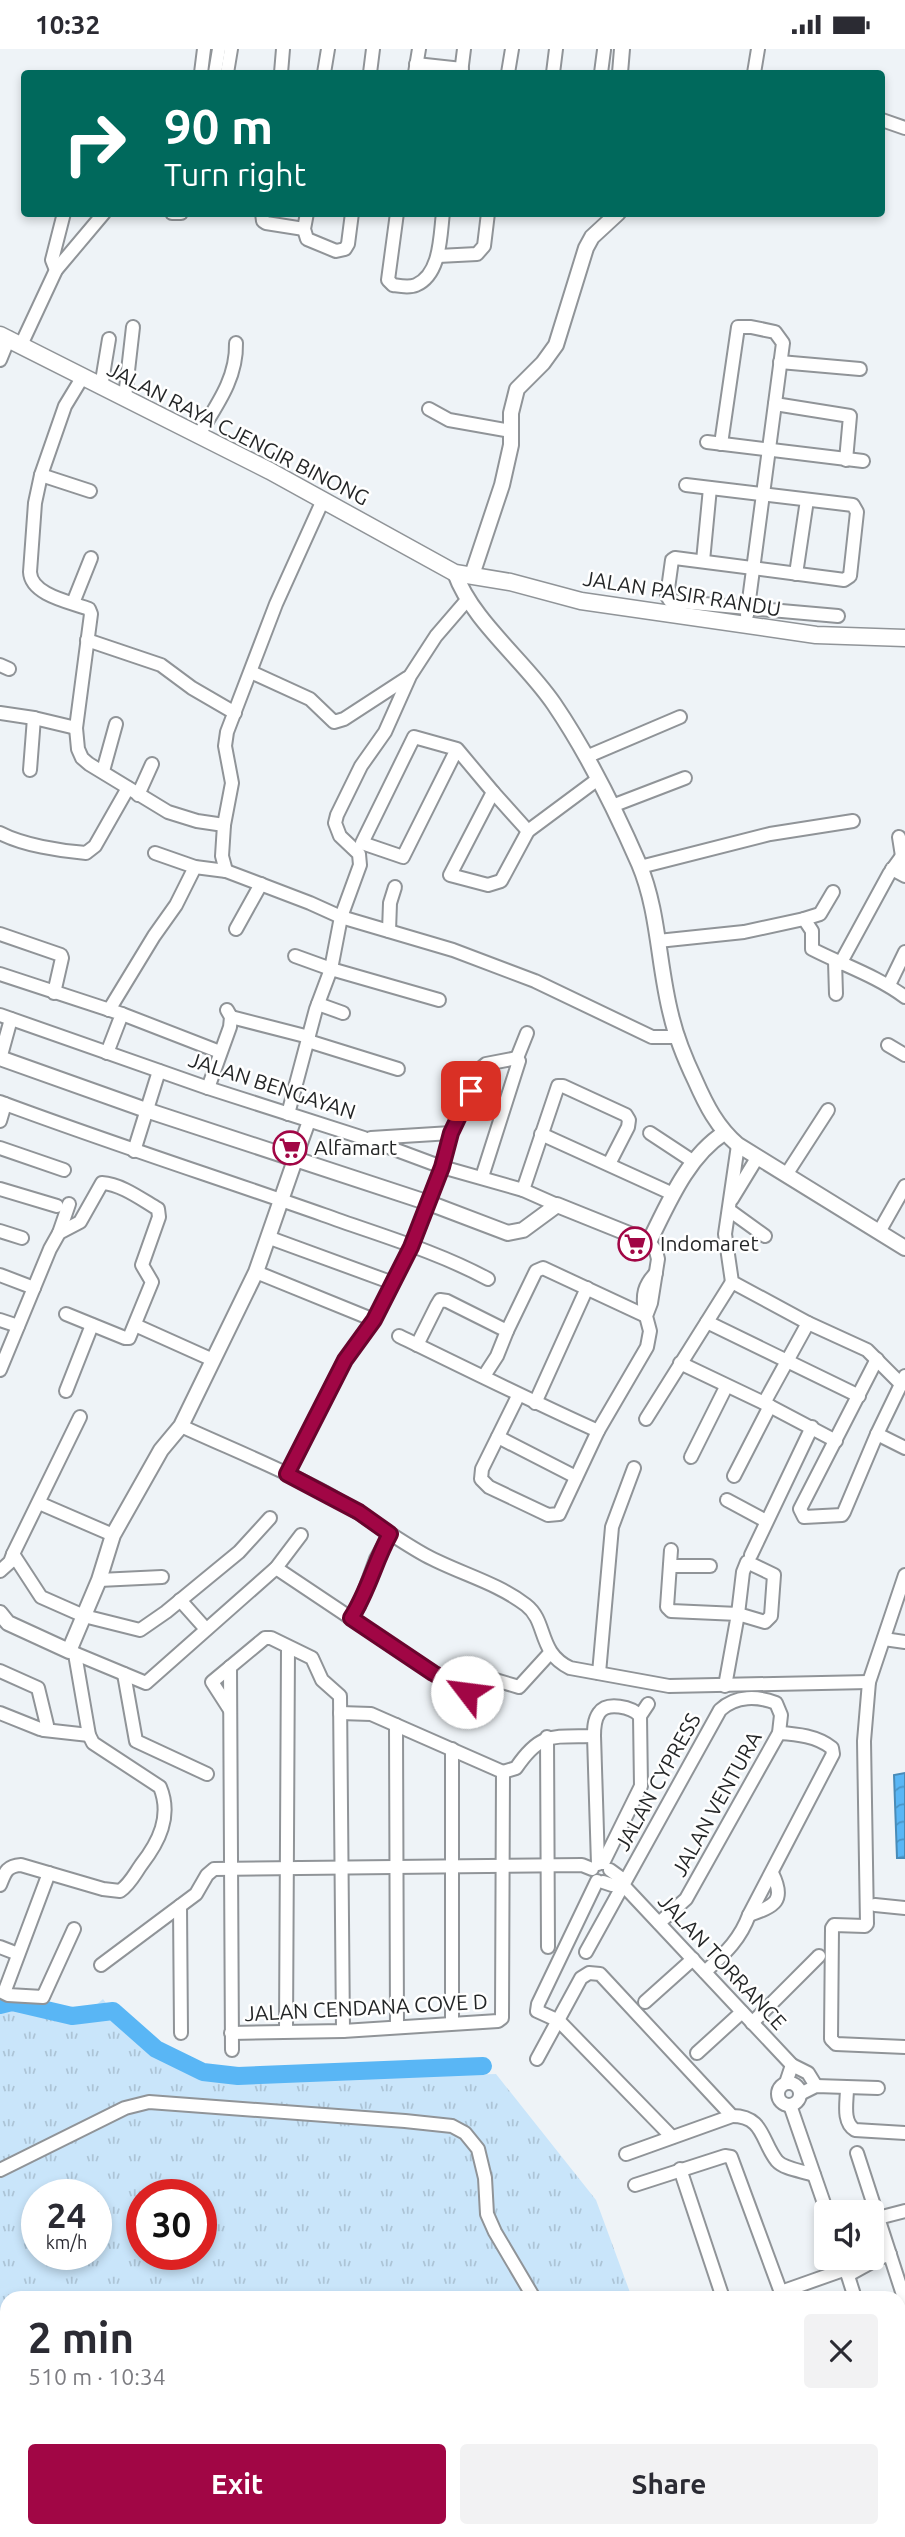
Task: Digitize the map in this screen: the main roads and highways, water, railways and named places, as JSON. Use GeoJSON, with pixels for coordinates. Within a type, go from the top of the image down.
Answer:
{"type":"FeatureCollection","features":[{"type":"Feature","properties":{"kind":"main road","name":"JALAN RAYA CJENGIR BINONG"},"geometry":{"type":"LineString","coordinates":[[10,339],[323,500],[455,573]]}},
{"type":"Feature","properties":{"kind":"main road","name":"JALAN PASIR RANDU"},"geometry":{"type":"LineString","coordinates":[[455,573],[510,582],[581,601],[747,616],[816,635],[905,638]]}},
{"type":"Feature","properties":{"kind":"water"},"geometry":{"type":"Polygon","coordinates":[[[905,1773],[905,1858],[897,1858],[894,1775],[905,1773]]]}},
{"type":"Feature","properties":{"kind":"waterway"},"geometry":{"type":"LineString","coordinates":[[0,2005],[12,2002],[72,2016],[113,2011],[156,2049],[203,2072],[238,2076],[483,2066]]}},
{"type":"Feature","properties":{"kind":"place","name":"Alfamart"},"geometry":{"type":"Point","coordinates":[290,1148]}},
{"type":"Feature","properties":{"kind":"place","name":"Indomaret"},"geometry":{"type":"Point","coordinates":[635,1244]}}]}
